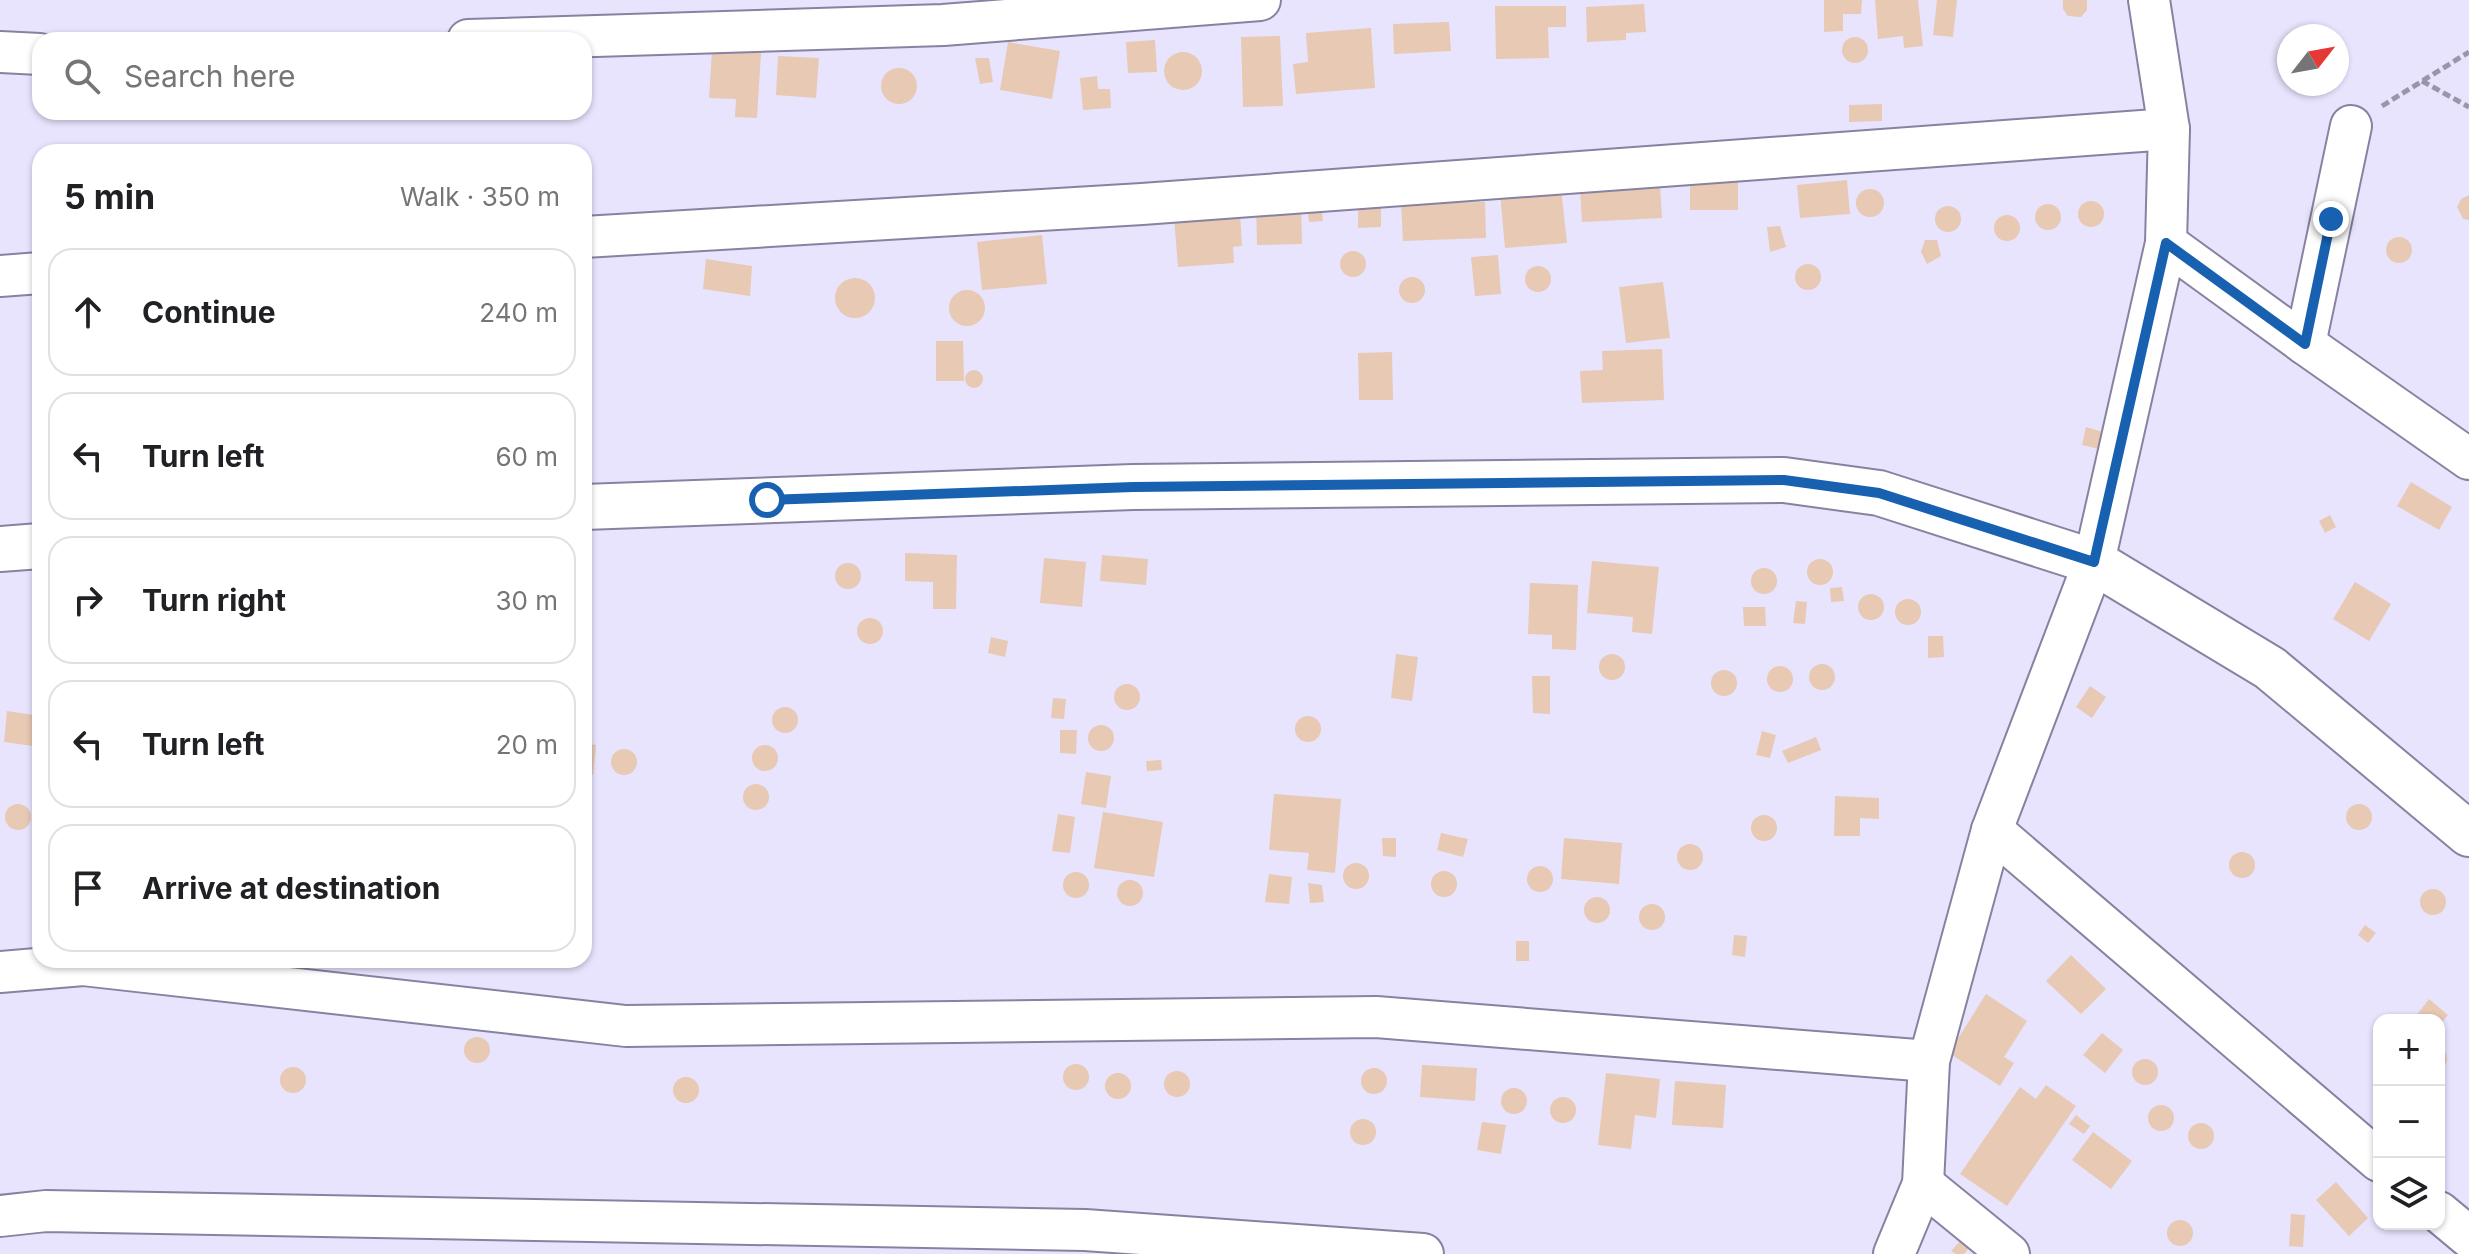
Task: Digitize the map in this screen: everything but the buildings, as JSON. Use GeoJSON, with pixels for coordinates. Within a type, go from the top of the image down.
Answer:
{"type":"FeatureCollection","features":[{"type":"Feature","properties":{"kind":"street"},"geometry":{"type":"LineString","coordinates":[[592,36],[943,25],[1260,0]]}},
{"type":"Feature","properties":{"kind":"street"},"geometry":{"type":"LineString","coordinates":[[1894,1254],[1923,1184],[1929,1061],[1992,830],[2094,562],[2166,243],[2169,129],[2149,0]]}},
{"type":"Feature","properties":{"kind":"street"},"geometry":{"type":"LineString","coordinates":[[0,52],[32,54]]}},
{"type":"Feature","properties":{"kind":"street"},"geometry":{"type":"LineString","coordinates":[[2305,344],[2351,126]]}},
{"type":"Feature","properties":{"kind":"street"},"geometry":{"type":"LineString","coordinates":[[592,237],[1158,203],[2169,129]]}},
{"type":"Feature","properties":{"kind":"street"},"geometry":{"type":"LineString","coordinates":[[2166,243],[2469,459]]}},
{"type":"Feature","properties":{"kind":"street"},"geometry":{"type":"LineString","coordinates":[[0,276],[32,274]]}},
{"type":"Feature","properties":{"kind":"street"},"geometry":{"type":"LineString","coordinates":[[592,507],[1133,487],[1784,480],[1879,493],[2094,562],[2270,668],[2469,834]]}},
{"type":"Feature","properties":{"kind":"street"},"geometry":{"type":"LineString","coordinates":[[0,549],[32,547]]}},
{"type":"Feature","properties":{"kind":"street"},"geometry":{"type":"LineString","coordinates":[[1992,830],[2375,1158]]}},
{"type":"Feature","properties":{"kind":"street"},"geometry":{"type":"LineString","coordinates":[[0,972],[47,968]]}},
{"type":"Feature","properties":{"kind":"street"},"geometry":{"type":"LineString","coordinates":[[110,968],[626,1026],[1376,1017],[1929,1061]]}},
{"type":"Feature","properties":{"kind":"street"},"geometry":{"type":"LineString","coordinates":[[1923,1184],[2009,1254]]}},
{"type":"Feature","properties":{"kind":"street"},"geometry":{"type":"LineString","coordinates":[[0,1216],[62,1211],[1085,1230],[1423,1254]]}},
{"type":"Feature","properties":{"kind":"street"},"geometry":{"type":"LineString","coordinates":[[2445,1217],[2469,1237]]}},
{"type":"Feature","properties":{"kind":"path"},"geometry":{"type":"LineString","coordinates":[[2351,126],[2469,52]]}},
{"type":"Feature","properties":{"kind":"path"},"geometry":{"type":"LineString","coordinates":[[2422,81],[2469,107]]}},
{"type":"Feature","properties":{"kind":"route"},"geometry":{"type":"LineString","coordinates":[[767,500],[1133,487],[1784,480],[1879,493],[2094,562],[2166,243],[2305,344],[2331,219]]}}]}
